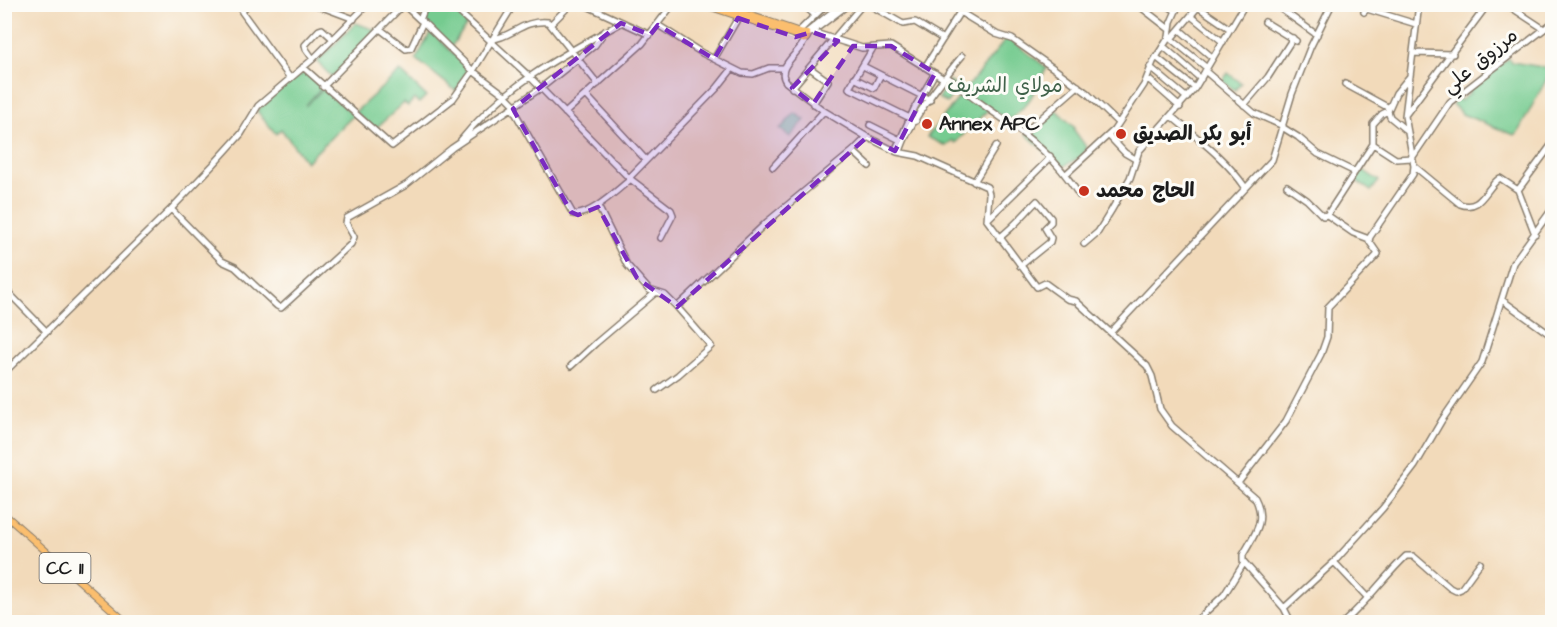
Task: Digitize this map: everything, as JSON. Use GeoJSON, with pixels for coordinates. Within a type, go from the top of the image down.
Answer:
{"type":"FeatureCollection","features":[{"type":"Feature","properties":{"kind":"main road"},"geometry":{"type":"LineString","coordinates":[[702,4],[738,18],[805,35]]}},
{"type":"Feature","properties":{"kind":"main road"},"geometry":{"type":"LineString","coordinates":[[716,4],[805,35]]}},
{"type":"Feature","properties":{"kind":"main road","name":"CC 11"},"geometry":{"type":"LineString","coordinates":[[4,514],[126,622]]}},
{"type":"Feature","properties":{"kind":"street"},"geometry":{"type":"LineString","coordinates":[[247,4],[242,12],[290,78]]}},
{"type":"Feature","properties":{"kind":"street"},"geometry":{"type":"LineString","coordinates":[[314,4],[354,19]]}},
{"type":"Feature","properties":{"kind":"street"},"geometry":{"type":"LineString","coordinates":[[4,373],[171,209],[241,134],[258,106],[313,59],[368,4]]}},
{"type":"Feature","properties":{"kind":"street"},"geometry":{"type":"LineString","coordinates":[[380,29],[409,49],[414,44],[426,4]]}},
{"type":"Feature","properties":{"kind":"street"},"geometry":{"type":"LineString","coordinates":[[450,4],[493,41],[630,179],[673,212],[661,238]]}},
{"type":"Feature","properties":{"kind":"street"},"geometry":{"type":"LineString","coordinates":[[457,11],[461,4]]}},
{"type":"Feature","properties":{"kind":"street"},"geometry":{"type":"LineString","coordinates":[[551,24],[572,4]]}},
{"type":"Feature","properties":{"kind":"street"},"geometry":{"type":"LineString","coordinates":[[583,4],[650,35]]}},
{"type":"Feature","properties":{"kind":"street"},"geometry":{"type":"LineString","coordinates":[[565,113],[650,35],[673,4]]}},
{"type":"Feature","properties":{"kind":"street"},"geometry":{"type":"LineString","coordinates":[[802,4],[814,15]]}},
{"type":"Feature","properties":{"kind":"street"},"geometry":{"type":"LineString","coordinates":[[827,4],[814,15],[805,35],[784,68],[783,77],[792,88],[813,104],[867,137],[897,152],[918,156],[988,189],[987,220],[1037,287],[1047,284],[1067,299],[1076,301],[1110,332],[1150,371],[1160,409],[1172,426],[1253,494],[1261,513],[1259,525],[1243,555],[1244,563],[1284,608],[1291,622]]}},
{"type":"Feature","properties":{"kind":"street"},"geometry":{"type":"LineString","coordinates":[[805,35],[842,4]]}},
{"type":"Feature","properties":{"kind":"street"},"geometry":{"type":"LineString","coordinates":[[805,35],[849,4]]}},
{"type":"Feature","properties":{"kind":"street"},"geometry":{"type":"LineString","coordinates":[[792,88],[863,4]]}},
{"type":"Feature","properties":{"kind":"street"},"geometry":{"type":"LineString","coordinates":[[868,4],[903,24],[915,22],[943,39]]}},
{"type":"Feature","properties":{"kind":"street"},"geometry":{"type":"LineString","coordinates":[[925,68],[965,4]]}},
{"type":"Feature","properties":{"kind":"street"},"geometry":{"type":"LineString","coordinates":[[1137,4],[1169,29]]}},
{"type":"Feature","properties":{"kind":"street"},"geometry":{"type":"LineString","coordinates":[[1165,4],[1176,11]]}},
{"type":"Feature","properties":{"kind":"street"},"geometry":{"type":"LineString","coordinates":[[1179,4],[1169,29],[1170,38],[1244,105],[1298,137],[1318,154],[1355,172]]}},
{"type":"Feature","properties":{"kind":"street"},"geometry":{"type":"LineString","coordinates":[[1084,244],[1099,231],[1130,178],[1139,151],[1195,88],[1245,4]]}},
{"type":"Feature","properties":{"kind":"street"},"geometry":{"type":"LineString","coordinates":[[1274,4],[1317,34]]}},
{"type":"Feature","properties":{"kind":"street"},"geometry":{"type":"LineString","coordinates":[[1110,332],[1272,160],[1289,100],[1332,4]]}},
{"type":"Feature","properties":{"kind":"street"},"geometry":{"type":"LineString","coordinates":[[1369,239],[1407,185],[1414,166],[1405,116],[1419,4]]}},
{"type":"Feature","properties":{"kind":"street"},"geometry":{"type":"LineString","coordinates":[[1405,116],[1488,4]]}},
{"type":"Feature","properties":{"kind":"street"},"geometry":{"type":"LineString","coordinates":[[1506,4],[1544,29]]}},
{"type":"Feature","properties":{"kind":"street"},"geometry":{"type":"LineString","coordinates":[[323,87],[404,5],[473,71],[505,95],[514,107],[571,212],[578,215],[598,206],[630,179],[717,88],[732,69]]}},
{"type":"Feature","properties":{"kind":"street"},"geometry":{"type":"LineString","coordinates":[[303,68],[393,146],[453,99],[493,41],[512,5]]}},
{"type":"Feature","properties":{"kind":"street"},"geometry":{"type":"LineString","coordinates":[[1066,174],[1109,136],[1147,78],[1150,67],[1163,46],[1180,30],[1198,7],[1230,29]]}},
{"type":"Feature","properties":{"kind":"street"},"geometry":{"type":"LineString","coordinates":[[1364,12],[1367,9],[1416,24]]}},
{"type":"Feature","properties":{"kind":"street"},"geometry":{"type":"LineString","coordinates":[[960,12],[996,34],[1012,39],[1078,86],[1118,123]]}},
{"type":"Feature","properties":{"kind":"street"},"geometry":{"type":"LineString","coordinates":[[1191,16],[1223,42]]}},
{"type":"Feature","properties":{"kind":"street"},"geometry":{"type":"LineString","coordinates":[[714,59],[738,18]]}},
{"type":"Feature","properties":{"kind":"street"},"geometry":{"type":"LineString","coordinates":[[493,41],[525,25],[544,21],[551,24],[598,84]]}},
{"type":"Feature","properties":{"kind":"street"},"geometry":{"type":"LineString","coordinates":[[1244,105],[1268,77],[1294,39],[1265,22]]}},
{"type":"Feature","properties":{"kind":"street"},"geometry":{"type":"LineString","coordinates":[[457,145],[484,112],[505,95],[570,51],[621,23]]}},
{"type":"Feature","properties":{"kind":"street","name":"مرزوق علي"},"geometry":{"type":"LineString","coordinates":[[1412,158],[1453,99],[1552,23]]}},
{"type":"Feature","properties":{"kind":"street"},"geometry":{"type":"LineString","coordinates":[[658,26],[742,73],[750,74],[765,69],[784,68]]}},
{"type":"Feature","properties":{"kind":"street"},"geometry":{"type":"LineString","coordinates":[[313,59],[305,45],[319,30],[322,29],[333,39]]}},
{"type":"Feature","properties":{"kind":"street"},"geometry":{"type":"LineString","coordinates":[[1180,30],[1213,58]]}},
{"type":"Feature","properties":{"kind":"street"},"geometry":{"type":"LineString","coordinates":[[171,209],[222,261],[235,267],[281,308],[355,239],[346,223],[347,218],[406,185],[457,145],[541,88],[578,60],[595,45],[605,32]]}},
{"type":"Feature","properties":{"kind":"street"},"geometry":{"type":"LineString","coordinates":[[805,35],[862,48],[891,46],[925,68],[945,77],[1050,156],[1066,174],[1079,195]]}},
{"type":"Feature","properties":{"kind":"street"},"geometry":{"type":"LineString","coordinates":[[1163,46],[1201,79]]}},
{"type":"Feature","properties":{"kind":"street"},"geometry":{"type":"LineString","coordinates":[[873,48],[849,88],[912,120]]}},
{"type":"Feature","properties":{"kind":"street"},"geometry":{"type":"LineString","coordinates":[[1413,53],[1453,54]]}},
{"type":"Feature","properties":{"kind":"street"},"geometry":{"type":"LineString","coordinates":[[897,152],[900,140],[912,120],[930,100],[962,56]]}},
{"type":"Feature","properties":{"kind":"street"},"geometry":{"type":"LineString","coordinates":[[1156,57],[1195,88]]}},
{"type":"Feature","properties":{"kind":"street"},"geometry":{"type":"LineString","coordinates":[[863,66],[930,100]]}},
{"type":"Feature","properties":{"kind":"street"},"geometry":{"type":"LineString","coordinates":[[1150,67],[1187,98]]}},
{"type":"Feature","properties":{"kind":"street"},"geometry":{"type":"LineString","coordinates":[[810,68],[828,81],[813,104]]}},
{"type":"Feature","properties":{"kind":"street"},"geometry":{"type":"LineString","coordinates":[[897,152],[906,136],[921,96],[935,73]]}},
{"type":"Feature","properties":{"kind":"street"},"geometry":{"type":"LineString","coordinates":[[854,78],[874,88],[880,76]]}},
{"type":"Feature","properties":{"kind":"street"},"geometry":{"type":"LineString","coordinates":[[1287,186],[1307,200],[1323,216],[1327,214],[1373,144],[1373,124],[1388,109],[1396,93],[1410,76]]}},
{"type":"Feature","properties":{"kind":"street"},"geometry":{"type":"LineString","coordinates":[[1147,78],[1180,107]]}},
{"type":"Feature","properties":{"kind":"street"},"geometry":{"type":"LineString","coordinates":[[1345,84],[1388,109],[1390,117],[1407,131]]}},
{"type":"Feature","properties":{"kind":"street"},"geometry":{"type":"LineString","coordinates":[[862,95],[868,85]]}},
{"type":"Feature","properties":{"kind":"street"},"geometry":{"type":"LineString","coordinates":[[1023,134],[1078,86]]}},
{"type":"Feature","properties":{"kind":"street"},"geometry":{"type":"LineString","coordinates":[[586,95],[646,160]]}},
{"type":"Feature","properties":{"kind":"street"},"geometry":{"type":"LineString","coordinates":[[773,167],[824,111]]}},
{"type":"Feature","properties":{"kind":"street"},"geometry":{"type":"LineString","coordinates":[[1171,116],[1220,158],[1245,187]]}},
{"type":"Feature","properties":{"kind":"street"},"geometry":{"type":"LineString","coordinates":[[870,125],[900,140]]}},
{"type":"Feature","properties":{"kind":"street"},"geometry":{"type":"LineString","coordinates":[[1109,136],[1125,153],[1137,160]]}},
{"type":"Feature","properties":{"kind":"street"},"geometry":{"type":"LineString","coordinates":[[677,307],[767,222],[867,137]]}},
{"type":"Feature","properties":{"kind":"street"},"geometry":{"type":"LineString","coordinates":[[1373,144],[1396,159],[1412,158]]}},
{"type":"Feature","properties":{"kind":"street"},"geometry":{"type":"LineString","coordinates":[[1518,190],[1552,144]]}},
{"type":"Feature","properties":{"kind":"street"},"geometry":{"type":"LineString","coordinates":[[974,182],[996,146]]}},
{"type":"Feature","properties":{"kind":"street"},"geometry":{"type":"LineString","coordinates":[[853,151],[869,166]]}},
{"type":"Feature","properties":{"kind":"street"},"geometry":{"type":"LineString","coordinates":[[987,220],[1050,156]]}},
{"type":"Feature","properties":{"kind":"street"},"geometry":{"type":"LineString","coordinates":[[1414,166],[1460,204],[1468,207],[1475,205],[1500,178],[1518,190],[1535,234]]}},
{"type":"Feature","properties":{"kind":"street"},"geometry":{"type":"LineString","coordinates":[[999,238],[1014,228],[1024,213],[1037,201],[1051,218],[1051,222],[1045,228],[1051,238],[1050,242],[1020,266]]}},
{"type":"Feature","properties":{"kind":"street"},"geometry":{"type":"LineString","coordinates":[[598,206],[627,265],[649,290],[665,295],[711,346],[657,390]]}},
{"type":"Feature","properties":{"kind":"street"},"geometry":{"type":"LineString","coordinates":[[1284,608],[1334,562],[1396,493],[1415,466],[1442,420],[1471,379],[1486,351],[1513,263],[1552,209]]}},
{"type":"Feature","properties":{"kind":"street"},"geometry":{"type":"LineString","coordinates":[[1238,483],[1286,421],[1321,354],[1327,337],[1328,307],[1378,254],[1369,239],[1353,233],[1327,214]]}},
{"type":"Feature","properties":{"kind":"street"},"geometry":{"type":"LineString","coordinates":[[4,288],[47,332]]}},
{"type":"Feature","properties":{"kind":"street"},"geometry":{"type":"LineString","coordinates":[[571,366],[655,293]]}},
{"type":"Feature","properties":{"kind":"street"},"geometry":{"type":"LineString","coordinates":[[1502,300],[1552,336]]}},
{"type":"Feature","properties":{"kind":"street"},"geometry":{"type":"LineString","coordinates":[[1344,622],[1408,555],[1413,556],[1456,591],[1461,589],[1480,563]]}},
{"type":"Feature","properties":{"kind":"street"},"geometry":{"type":"LineString","coordinates":[[1334,562],[1368,598]]}},
{"type":"Feature","properties":{"kind":"street"},"geometry":{"type":"LineString","coordinates":[[1195,622],[1224,595],[1244,563]]}},
{"type":"Feature","properties":{"kind":"highlighted area"},"geometry":{"type":"Polygon","coordinates":[[[738,18],[795,37],[812,32],[838,41],[792,88],[813,104],[853,46],[891,46],[935,73],[895,151],[867,137],[677,307],[637,278],[598,207],[578,215],[571,212],[513,109],[621,23],[650,35],[658,25],[714,59],[738,18]]]}},
{"type":"Feature","properties":{"kind":"green space"},"geometry":{"type":"Polygon","coordinates":[[[430,4],[448,5],[468,23],[451,47],[426,23],[430,4]]]}},
{"type":"Feature","properties":{"kind":"green space"},"geometry":{"type":"Polygon","coordinates":[[[356,23],[378,31],[332,77],[317,62],[356,23]]]}},
{"type":"Feature","properties":{"kind":"green space"},"geometry":{"type":"Polygon","coordinates":[[[431,32],[469,69],[456,91],[416,59],[431,32]]]}},
{"type":"Feature","properties":{"kind":"green space","name":"مولاي الشريف"},"geometry":{"type":"Polygon","coordinates":[[[1006,39],[1011,40],[1047,68],[1029,101],[1011,119],[988,110],[955,143],[952,140],[946,146],[927,137],[1006,39]]]}},
{"type":"Feature","properties":{"kind":"green space"},"geometry":{"type":"Polygon","coordinates":[[[1509,58],[1512,62],[1548,68],[1551,71],[1517,134],[1514,135],[1462,114],[1452,104],[1470,93],[1468,91],[1509,58]]]}},
{"type":"Feature","properties":{"kind":"green space"},"geometry":{"type":"Polygon","coordinates":[[[306,71],[322,87],[305,106],[323,89],[354,115],[306,162],[281,129],[276,134],[257,111],[278,90],[306,71]]]}},
{"type":"Feature","properties":{"kind":"green space"},"geometry":{"type":"Polygon","coordinates":[[[400,71],[426,96],[419,103],[414,99],[408,106],[404,103],[375,129],[355,112],[400,71]]]}},
{"type":"Feature","properties":{"kind":"green space"},"geometry":{"type":"Polygon","coordinates":[[[1228,73],[1241,83],[1235,90],[1222,81],[1228,73]]]}},
{"type":"Feature","properties":{"kind":"green space"},"geometry":{"type":"Polygon","coordinates":[[[949,81],[958,87],[947,103],[938,98],[949,81]]]}},
{"type":"Feature","properties":{"kind":"green space"},"geometry":{"type":"Polygon","coordinates":[[[1055,109],[1075,128],[1074,130],[1087,148],[1081,157],[1062,167],[1026,134],[1055,109]]]}},
{"type":"Feature","properties":{"kind":"green space"},"geometry":{"type":"Polygon","coordinates":[[[795,113],[805,120],[790,137],[780,129],[795,113]]]}},
{"type":"Feature","properties":{"kind":"green space"},"geometry":{"type":"Polygon","coordinates":[[[1363,170],[1379,181],[1371,191],[1355,180],[1363,170]]]}},
{"type":"Feature","properties":{"kind":"place","name":"Annex APC"},"geometry":{"type":"Point","coordinates":[927,124]}},
{"type":"Feature","properties":{"kind":"place","name":"أبو بكر الصديق"},"geometry":{"type":"Point","coordinates":[1121,134]}},
{"type":"Feature","properties":{"kind":"place","name":"الحاج محمد"},"geometry":{"type":"Point","coordinates":[1084,191]}}]}
